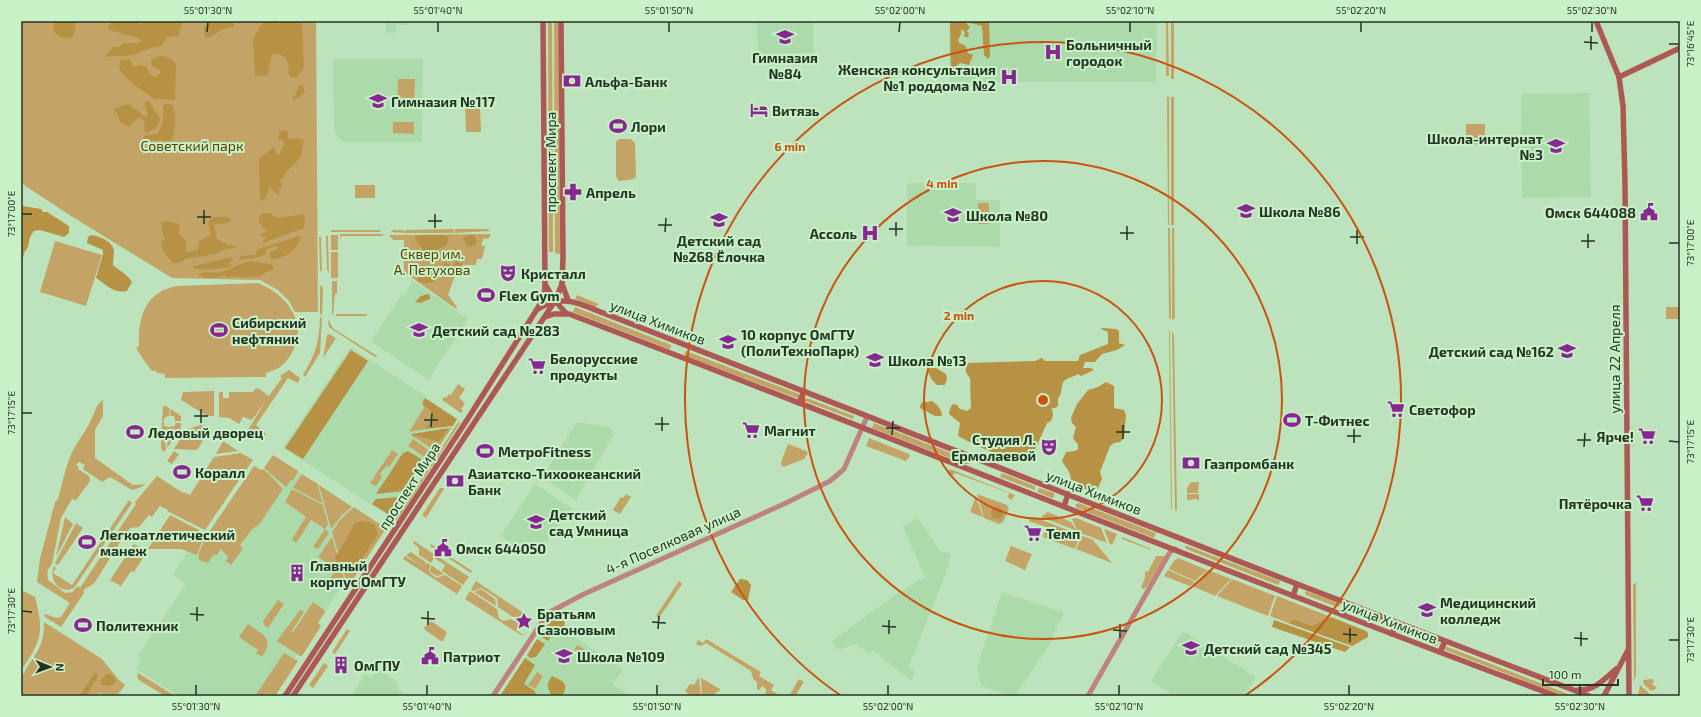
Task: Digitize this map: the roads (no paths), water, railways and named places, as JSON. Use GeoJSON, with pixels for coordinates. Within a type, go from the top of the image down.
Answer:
{"type":"FeatureCollection","features":[{"type":"Feature","properties":{"kind":"main road","name":"проспект Мира"},"geometry":{"type":"LineString","coordinates":[[285,696],[544,298],[543,21]]}},
{"type":"Feature","properties":{"kind":"main road","name":"проспект Мира"},"geometry":{"type":"LineString","coordinates":[[293,696],[476,418],[545,317],[555,301],[562,284],[561,21]]}},
{"type":"Feature","properties":{"kind":"main road","name":"улица 22 Апреля"},"geometry":{"type":"LineString","coordinates":[[1596,21],[1619,77],[1623,106],[1625,184],[1629,649],[1604,696]]}},
{"type":"Feature","properties":{"kind":"main road"},"geometry":{"type":"LineString","coordinates":[[1619,77],[1680,48]]}},
{"type":"Feature","properties":{"kind":"main road"},"geometry":{"type":"LineString","coordinates":[[562,284],[568,300]]}},
{"type":"Feature","properties":{"kind":"main road"},"geometry":{"type":"LineString","coordinates":[[545,285],[555,301],[566,313]]}},
{"type":"Feature","properties":{"kind":"main road","name":"улица Химиков"},"geometry":{"type":"LineString","coordinates":[[538,309],[555,301],[568,300],[1347,604],[1589,696]]}},
{"type":"Feature","properties":{"kind":"main road"},"geometry":{"type":"LineString","coordinates":[[545,317],[566,313]]}},
{"type":"Feature","properties":{"kind":"main road","name":"улица Химиков"},"geometry":{"type":"LineString","coordinates":[[566,313],[1168,546],[1172,551],[1556,696]]}},
{"type":"Feature","properties":{"kind":"main road"},"geometry":{"type":"LineString","coordinates":[[800,403],[804,391]]}},
{"type":"Feature","properties":{"kind":"main road"},"geometry":{"type":"LineString","coordinates":[[987,476],[991,465]]}},
{"type":"Feature","properties":{"kind":"main road"},"geometry":{"type":"LineString","coordinates":[[1064,506],[1068,494]]}},
{"type":"Feature","properties":{"kind":"main road"},"geometry":{"type":"LineString","coordinates":[[1293,596],[1297,584]]}},
{"type":"Feature","properties":{"kind":"main road"},"geometry":{"type":"LineString","coordinates":[[1343,615],[1347,604]]}},
{"type":"Feature","properties":{"kind":"main road"},"geometry":{"type":"LineString","coordinates":[[1392,634],[1397,623]]}},
{"type":"Feature","properties":{"kind":"main road"},"geometry":{"type":"LineString","coordinates":[[1440,652],[1445,641]]}},
{"type":"Feature","properties":{"kind":"main road"},"geometry":{"type":"LineString","coordinates":[[1629,649],[1629,696]]}},
{"type":"Feature","properties":{"kind":"main road"},"geometry":{"type":"LineString","coordinates":[[1574,690],[1584,690],[1595,687],[1620,666]]}},
{"type":"Feature","properties":{"kind":"street","name":"4-я Поселковая улица"},"geometry":{"type":"LineString","coordinates":[[494,696],[548,613],[597,588],[786,503],[830,481],[844,469],[867,417]]}},
{"type":"Feature","properties":{"kind":"street"},"geometry":{"type":"LineString","coordinates":[[1088,696],[1172,551]]}},
{"type":"Feature","properties":{"kind":"place","name":"Гимназия №84"},"geometry":{"type":"Point","coordinates":[785,37]}},
{"type":"Feature","properties":{"kind":"place","name":"Больничный городок"},"geometry":{"type":"Point","coordinates":[1053,52]}},
{"type":"Feature","properties":{"kind":"place","name":"Женская консультация №1 роддома №2"},"geometry":{"type":"Point","coordinates":[1009,77]}},
{"type":"Feature","properties":{"kind":"place","name":"Альфа-Банк"},"geometry":{"type":"Point","coordinates":[572,81]}},
{"type":"Feature","properties":{"kind":"place","name":"Гимназия №117"},"geometry":{"type":"Point","coordinates":[378,101]}},
{"type":"Feature","properties":{"kind":"place","name":"Витязь"},"geometry":{"type":"Point","coordinates":[759,110]}},
{"type":"Feature","properties":{"kind":"place","name":"Лори"},"geometry":{"type":"Point","coordinates":[618,126]}},
{"type":"Feature","properties":{"kind":"place","name":"Школа-интернат №3"},"geometry":{"type":"Point","coordinates":[1556,146]}},
{"type":"Feature","properties":{"kind":"place","name":"Апрель"},"geometry":{"type":"Point","coordinates":[573,192]}},
{"type":"Feature","properties":{"kind":"place","name":"Школа №86"},"geometry":{"type":"Point","coordinates":[1246,211]}},
{"type":"Feature","properties":{"kind":"place","name":"Омск 644088"},"geometry":{"type":"Point","coordinates":[1649,212]}},
{"type":"Feature","properties":{"kind":"place","name":"Школа №80"},"geometry":{"type":"Point","coordinates":[953,215]}},
{"type":"Feature","properties":{"kind":"place","name":"Детский сад №268 Ёлочка"},"geometry":{"type":"Point","coordinates":[719,220]}},
{"type":"Feature","properties":{"kind":"place","name":"Ассоль"},"geometry":{"type":"Point","coordinates":[870,233]}},
{"type":"Feature","properties":{"kind":"place","name":"Кристалл"},"geometry":{"type":"Point","coordinates":[508,273]}},
{"type":"Feature","properties":{"kind":"place","name":"Flex Gym"},"geometry":{"type":"Point","coordinates":[486,295]}},
{"type":"Feature","properties":{"kind":"place","name":"Сибирский нефтяник"},"geometry":{"type":"Point","coordinates":[219,330]}},
{"type":"Feature","properties":{"kind":"place","name":"Детский сад №283"},"geometry":{"type":"Point","coordinates":[419,330]}},
{"type":"Feature","properties":{"kind":"place","name":"10 корпус ОмГТУ (ПолиТехноПарк)"},"geometry":{"type":"Point","coordinates":[728,342]}},
{"type":"Feature","properties":{"kind":"place","name":"Детский сад №162"},"geometry":{"type":"Point","coordinates":[1567,351]}},
{"type":"Feature","properties":{"kind":"place","name":"Школа №13"},"geometry":{"type":"Point","coordinates":[875,360]}},
{"type":"Feature","properties":{"kind":"place","name":"Белорусские продукты"},"geometry":{"type":"Point","coordinates":[537,366]}},
{"type":"Feature","properties":{"kind":"place","name":"Светофор"},"geometry":{"type":"Point","coordinates":[1396,409]}},
{"type":"Feature","properties":{"kind":"place","name":"Т-Фитнес"},"geometry":{"type":"Point","coordinates":[1292,420]}},
{"type":"Feature","properties":{"kind":"place","name":"Магнит"},"geometry":{"type":"Point","coordinates":[751,430]}},
{"type":"Feature","properties":{"kind":"place","name":"Ледовый дворец"},"geometry":{"type":"Point","coordinates":[135,432]}},
{"type":"Feature","properties":{"kind":"place","name":"Ярче!"},"geometry":{"type":"Point","coordinates":[1647,436]}},
{"type":"Feature","properties":{"kind":"place","name":"Студия Л. Ермолаевой"},"geometry":{"type":"Point","coordinates":[1049,447]}},
{"type":"Feature","properties":{"kind":"place","name":"МетроFitness"},"geometry":{"type":"Point","coordinates":[485,451]}},
{"type":"Feature","properties":{"kind":"place","name":"Газпромбанк"},"geometry":{"type":"Point","coordinates":[1191,463]}},
{"type":"Feature","properties":{"kind":"place","name":"Коралл"},"geometry":{"type":"Point","coordinates":[182,472]}},
{"type":"Feature","properties":{"kind":"place","name":"Азиатско-Тихоокеанский Банк"},"geometry":{"type":"Point","coordinates":[455,481]}},
{"type":"Feature","properties":{"kind":"place","name":"Пятёрочка"},"geometry":{"type":"Point","coordinates":[1645,503]}},
{"type":"Feature","properties":{"kind":"place","name":"Детский сад Умница"},"geometry":{"type":"Point","coordinates":[536,522]}},
{"type":"Feature","properties":{"kind":"place","name":"Темп"},"geometry":{"type":"Point","coordinates":[1033,533]}},
{"type":"Feature","properties":{"kind":"place","name":"Легкоатлетический манеж"},"geometry":{"type":"Point","coordinates":[87,542]}},
{"type":"Feature","properties":{"kind":"place","name":"Омск 644050"},"geometry":{"type":"Point","coordinates":[443,548]}},
{"type":"Feature","properties":{"kind":"place","name":"Главный корпус ОмГТУ"},"geometry":{"type":"Point","coordinates":[297,573]}},
{"type":"Feature","properties":{"kind":"place","name":"Медицинский колледж"},"geometry":{"type":"Point","coordinates":[1427,610]}},
{"type":"Feature","properties":{"kind":"place","name":"Братьям Сазоновым"},"geometry":{"type":"Point","coordinates":[524,621]}},
{"type":"Feature","properties":{"kind":"place","name":"Политехник"},"geometry":{"type":"Point","coordinates":[83,625]}},
{"type":"Feature","properties":{"kind":"place","name":"Детский сад №345"},"geometry":{"type":"Point","coordinates":[1191,648]}},
{"type":"Feature","properties":{"kind":"place","name":"Патриот"},"geometry":{"type":"Point","coordinates":[430,656]}},
{"type":"Feature","properties":{"kind":"place","name":"Школа №109"},"geometry":{"type":"Point","coordinates":[564,656]}},
{"type":"Feature","properties":{"kind":"place","name":"ОмГПУ"},"geometry":{"type":"Point","coordinates":[341,665]}},
{"type":"Feature","properties":{"kind":"park label","name":"Советский парк"},"geometry":{"type":"Point","coordinates":[192,145]}},
{"type":"Feature","properties":{"kind":"park label","name":"Сквер им. А. Петухова"},"geometry":{"type":"Point","coordinates":[432,262]}}]}
